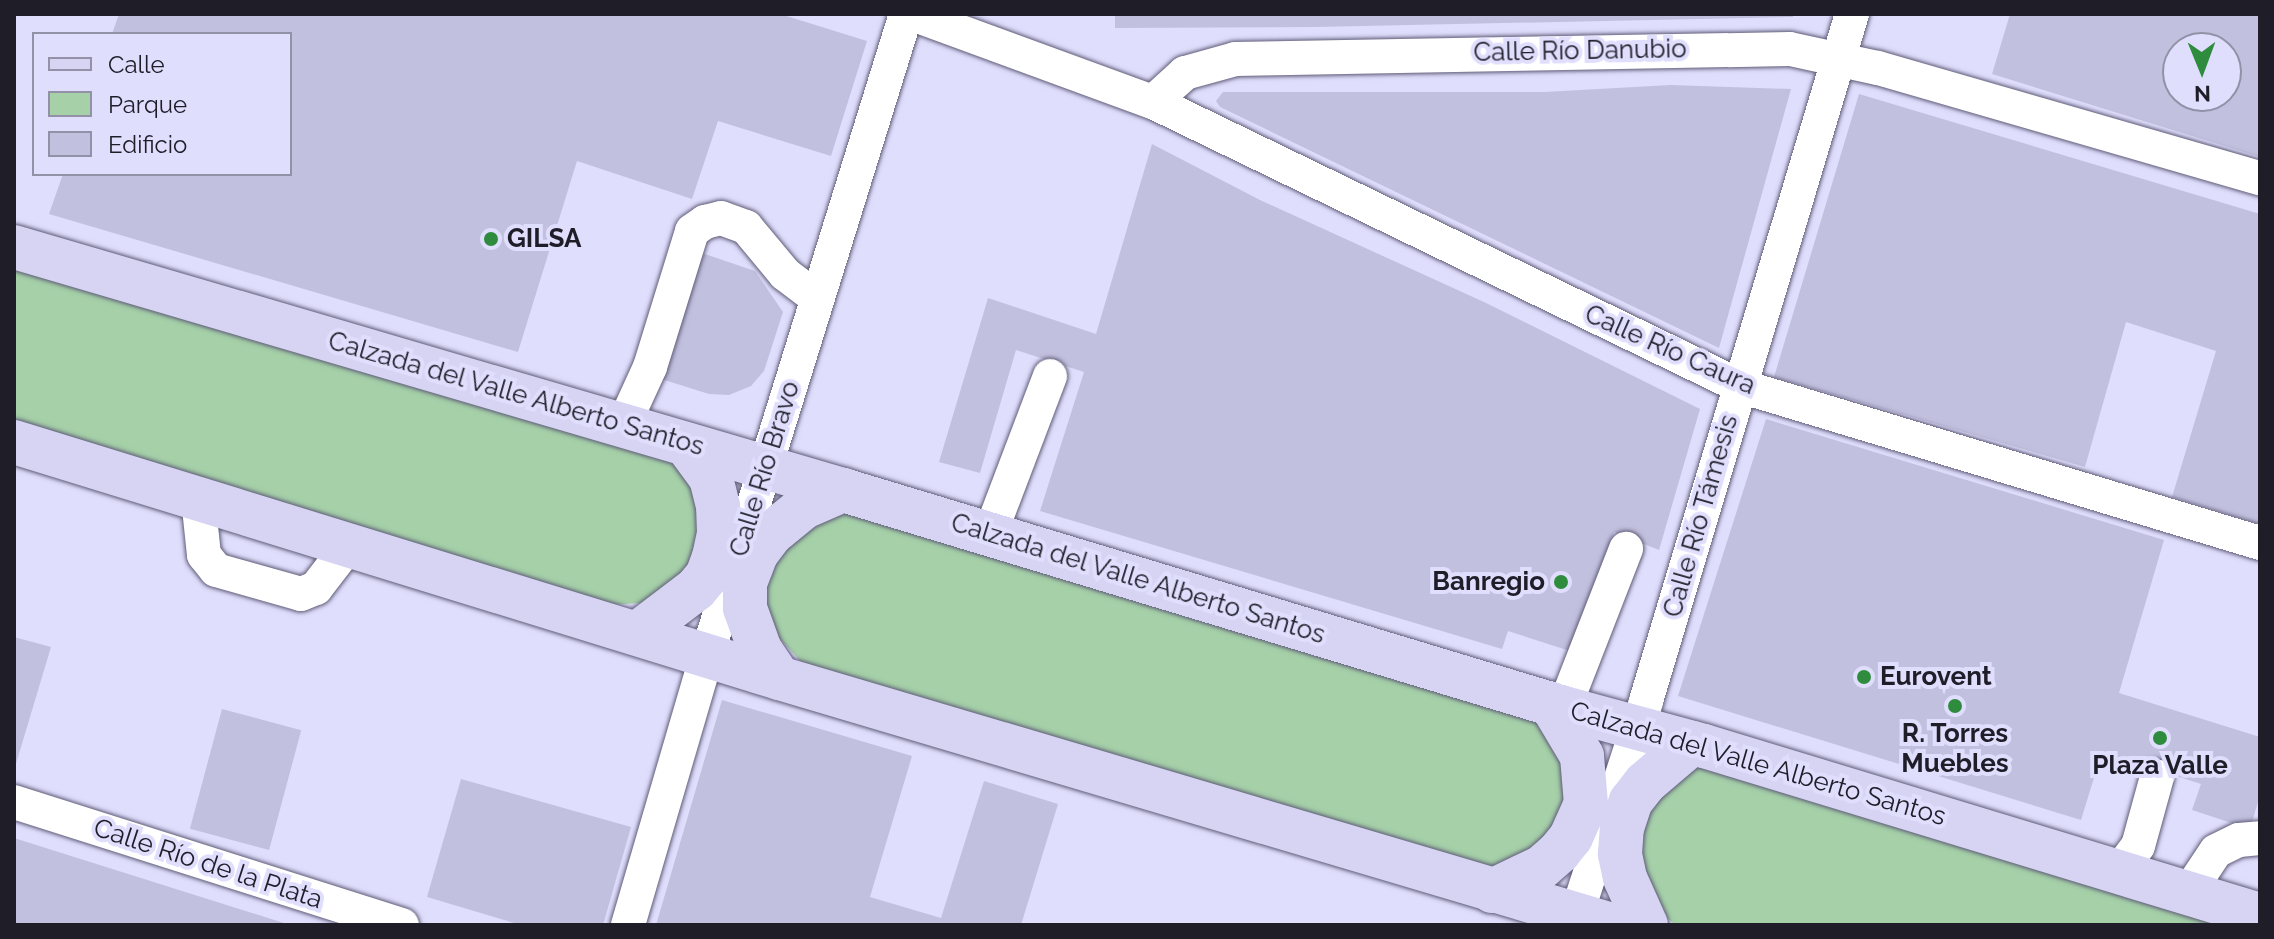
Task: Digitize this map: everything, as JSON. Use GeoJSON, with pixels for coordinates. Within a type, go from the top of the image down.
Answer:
{"type":"FeatureCollection","features":[{"type":"Feature","properties":{"kind":"main road","name":"Calzada del Valle Alberto Santos"},"geometry":{"type":"LineString","coordinates":[[14,247],[766,467],[2260,915]]}},
{"type":"Feature","properties":{"kind":"main road"},"geometry":{"type":"LineString","coordinates":[[14,442],[779,678],[1587,922]]}},
{"type":"Feature","properties":{"kind":"main road"},"geometry":{"type":"LineString","coordinates":[[638,633],[696,589],[707,576],[714,557],[719,533],[718,506],[711,478],[686,444]]}},
{"type":"Feature","properties":{"kind":"main road"},"geometry":{"type":"LineString","coordinates":[[779,678],[760,650],[745,608],[745,583],[756,554],[771,534],[804,507],[843,490]]}},
{"type":"Feature","properties":{"kind":"main road"},"geometry":{"type":"LineString","coordinates":[[1492,891],[1542,867],[1559,852],[1571,837],[1586,804],[1582,756],[1557,706]]}},
{"type":"Feature","properties":{"kind":"main road"},"geometry":{"type":"LineString","coordinates":[[1646,925],[1625,878],[1620,854],[1622,828],[1631,801],[1645,783],[1692,743]]}},
{"type":"Feature","properties":{"kind":"street","name":"Calle Río Bravo"},"geometry":{"type":"LineString","coordinates":[[628,925],[707,655],[906,14]]}},
{"type":"Feature","properties":{"kind":"street"},"geometry":{"type":"LineString","coordinates":[[912,14],[1153,102]]}},
{"type":"Feature","properties":{"kind":"street","name":"Calle Río Támesis"},"geometry":{"type":"LineString","coordinates":[[1587,922],[1637,728],[1852,14]]}},
{"type":"Feature","properties":{"kind":"street","name":"Calle Río Danubio"},"geometry":{"type":"LineString","coordinates":[[1153,102],[1185,73],[1235,59],[1790,49],[1838,58],[2260,178]]}},
{"type":"Feature","properties":{"kind":"street","name":"Calle Río Caura"},"geometry":{"type":"LineString","coordinates":[[1153,102],[1740,386],[2260,543]]}},
{"type":"Feature","properties":{"kind":"street"},"geometry":{"type":"LineString","coordinates":[[623,426],[650,367],[692,231],[705,222],[721,218],[746,227],[785,274],[817,298]]}},
{"type":"Feature","properties":{"kind":"street"},"geometry":{"type":"LineString","coordinates":[[990,534],[1050,376]]}},
{"type":"Feature","properties":{"kind":"street"},"geometry":{"type":"LineString","coordinates":[[198,498],[204,555],[216,570],[301,594],[316,588],[349,545]]}},
{"type":"Feature","properties":{"kind":"street"},"geometry":{"type":"LineString","coordinates":[[1557,706],[1626,549]]}},
{"type":"Feature","properties":{"kind":"street"},"geometry":{"type":"LineString","coordinates":[[2119,871],[2138,846],[2157,777]]}},
{"type":"Feature","properties":{"kind":"street","name":"Calle Río de la Plata"},"geometry":{"type":"LineString","coordinates":[[14,802],[402,925]]}},
{"type":"Feature","properties":{"kind":"street"},"geometry":{"type":"LineString","coordinates":[[2188,893],[2216,851],[2239,840],[2260,838]]}},
{"type":"Feature","properties":{"kind":"green space"},"geometry":{"type":"Polygon","coordinates":[[[14,252],[676,452],[713,538],[658,602],[606,605],[14,425],[14,252]]]}},
{"type":"Feature","properties":{"kind":"green space"},"geometry":{"type":"Polygon","coordinates":[[[849,502],[1531,708],[1564,746],[1575,791],[1532,858],[1489,869],[804,665],[771,629],[764,586],[778,542],[849,502]]]}},
{"type":"Feature","properties":{"kind":"green space"},"geometry":{"type":"Polygon","coordinates":[[[1685,760],[2224,925],[1675,925],[1639,892],[1627,841],[1685,760]]]}},
{"type":"Feature","properties":{"kind":"building"},"geometry":{"type":"Polygon","coordinates":[[[119,14],[780,14],[867,41],[831,156],[718,121],[692,199],[577,161],[518,352],[49,214],[62,176],[292,176],[292,32],[113,32],[119,14]]]}},
{"type":"Feature","properties":{"kind":"building"},"geometry":{"type":"Polygon","coordinates":[[[1115,14],[1793,14],[1793,17],[1115,28],[1115,14]]]}},
{"type":"Feature","properties":{"kind":"building"},"geometry":{"type":"Polygon","coordinates":[[[2010,14],[2260,14],[2260,157],[1992,74],[2010,14]]]}},
{"type":"Feature","properties":{"kind":"building"},"geometry":{"type":"Polygon","coordinates":[[[1671,85],[1791,89],[1719,348],[1220,107],[1216,101],[1223,92],[1544,92],[1671,85]]]}},
{"type":"Feature","properties":{"kind":"building"},"geometry":{"type":"Polygon","coordinates":[[[1859,94],[2260,214],[2260,524],[2172,497],[2216,351],[2126,322],[2085,467],[1774,377],[1859,94]]]}},
{"type":"Feature","properties":{"kind":"building"},"geometry":{"type":"Polygon","coordinates":[[[1152,144],[1260,200],[1484,302],[1700,409],[1659,550],[1614,532],[1576,653],[1508,631],[1502,649],[1040,511],[1084,372],[1016,350],[980,473],[939,462],[988,298],[1096,334],[1152,144]]]}},
{"type":"Feature","properties":{"kind":"building"},"geometry":{"type":"Polygon","coordinates":[[[699,252],[755,271],[783,312],[764,371],[751,386],[729,395],[709,394],[658,378],[699,252]]]}},
{"type":"Feature","properties":{"kind":"building"},"geometry":{"type":"Polygon","coordinates":[[[1766,419],[2164,540],[2119,693],[2260,737],[2260,795],[2250,829],[2192,810],[2201,784],[2102,752],[2081,820],[1678,696],[1766,419]]]}},
{"type":"Feature","properties":{"kind":"building"},"geometry":{"type":"Polygon","coordinates":[[[14,637],[51,647],[15,767],[14,767],[14,637]]]}},
{"type":"Feature","properties":{"kind":"building"},"geometry":{"type":"Polygon","coordinates":[[[722,700],[912,756],[870,897],[941,918],[984,781],[1058,804],[1021,925],[656,925],[722,700]]]}},
{"type":"Feature","properties":{"kind":"building"},"geometry":{"type":"Polygon","coordinates":[[[222,709],[301,730],[269,850],[190,829],[222,709]]]}},
{"type":"Feature","properties":{"kind":"building"},"geometry":{"type":"Polygon","coordinates":[[[461,779],[631,827],[603,925],[521,925],[427,897],[461,779]]]}},
{"type":"Feature","properties":{"kind":"building"},"geometry":{"type":"Polygon","coordinates":[[[14,838],[287,924],[14,925],[14,838]]]}},
{"type":"Feature","properties":{"kind":"place","name":"GILSA"},"geometry":{"type":"Point","coordinates":[491,239]}},
{"type":"Feature","properties":{"kind":"place","name":"Banregio"},"geometry":{"type":"Point","coordinates":[1561,582]}},
{"type":"Feature","properties":{"kind":"place","name":"Eurovent"},"geometry":{"type":"Point","coordinates":[1864,677]}},
{"type":"Feature","properties":{"kind":"place","name":"R. Torres Muebles"},"geometry":{"type":"Point","coordinates":[1955,706]}},
{"type":"Feature","properties":{"kind":"place","name":"Plaza Valle"},"geometry":{"type":"Point","coordinates":[2160,738]}}]}
